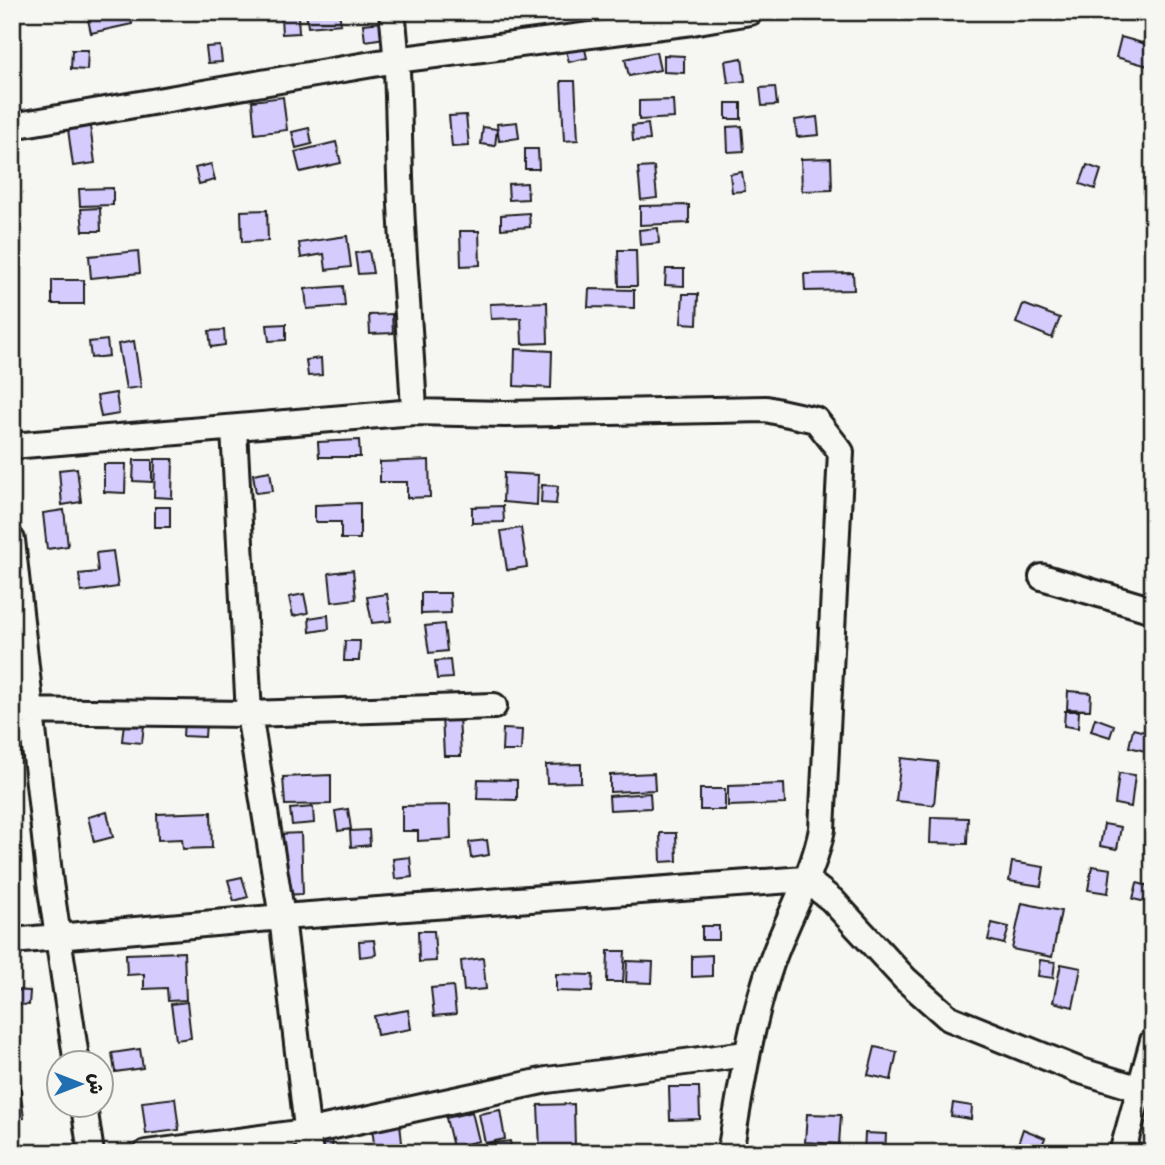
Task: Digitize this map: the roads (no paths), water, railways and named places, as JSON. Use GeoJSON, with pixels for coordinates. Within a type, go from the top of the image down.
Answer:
{"type":"FeatureCollection","features":[{"type":"Feature","properties":{"kind":"street"},"geometry":{"type":"LineString","coordinates":[[392,12],[403,253],[414,412]]}},
{"type":"Feature","properties":{"kind":"street"},"geometry":{"type":"LineString","coordinates":[[12,126],[396,60],[692,22],[750,12]]}},
{"type":"Feature","properties":{"kind":"street"},"geometry":{"type":"LineString","coordinates":[[12,446],[414,412],[505,414],[766,408],[816,420],[841,452],[822,829],[817,854],[771,964],[746,1054],[730,1153]]}},
{"type":"Feature","properties":{"kind":"street"},"geometry":{"type":"LineString","coordinates":[[234,429],[249,713],[282,918],[308,1143]]}},
{"type":"Feature","properties":{"kind":"street"},"geometry":{"type":"LineString","coordinates":[[12,540],[22,710],[76,1050]]}},
{"type":"Feature","properties":{"kind":"street"},"geometry":{"type":"LineString","coordinates":[[1042,577],[1153,610]]}},
{"type":"Feature","properties":{"kind":"street"},"geometry":{"type":"LineString","coordinates":[[22,710],[249,713],[494,706]]}},
{"type":"Feature","properties":{"kind":"street"},"geometry":{"type":"LineString","coordinates":[[12,941],[806,879],[832,900],[905,979],[949,1018],[1077,1070],[1146,1091]]}},
{"type":"Feature","properties":{"kind":"street"},"geometry":{"type":"LineString","coordinates":[[1122,1153],[1146,1091],[1153,1041]]}},
{"type":"Feature","properties":{"kind":"street"},"geometry":{"type":"LineString","coordinates":[[146,1153],[308,1143],[547,1080],[746,1054]]}},
{"type":"Feature","properties":{"kind":"street"},"geometry":{"type":"LineString","coordinates":[[86,1120],[91,1153]]}}]}
